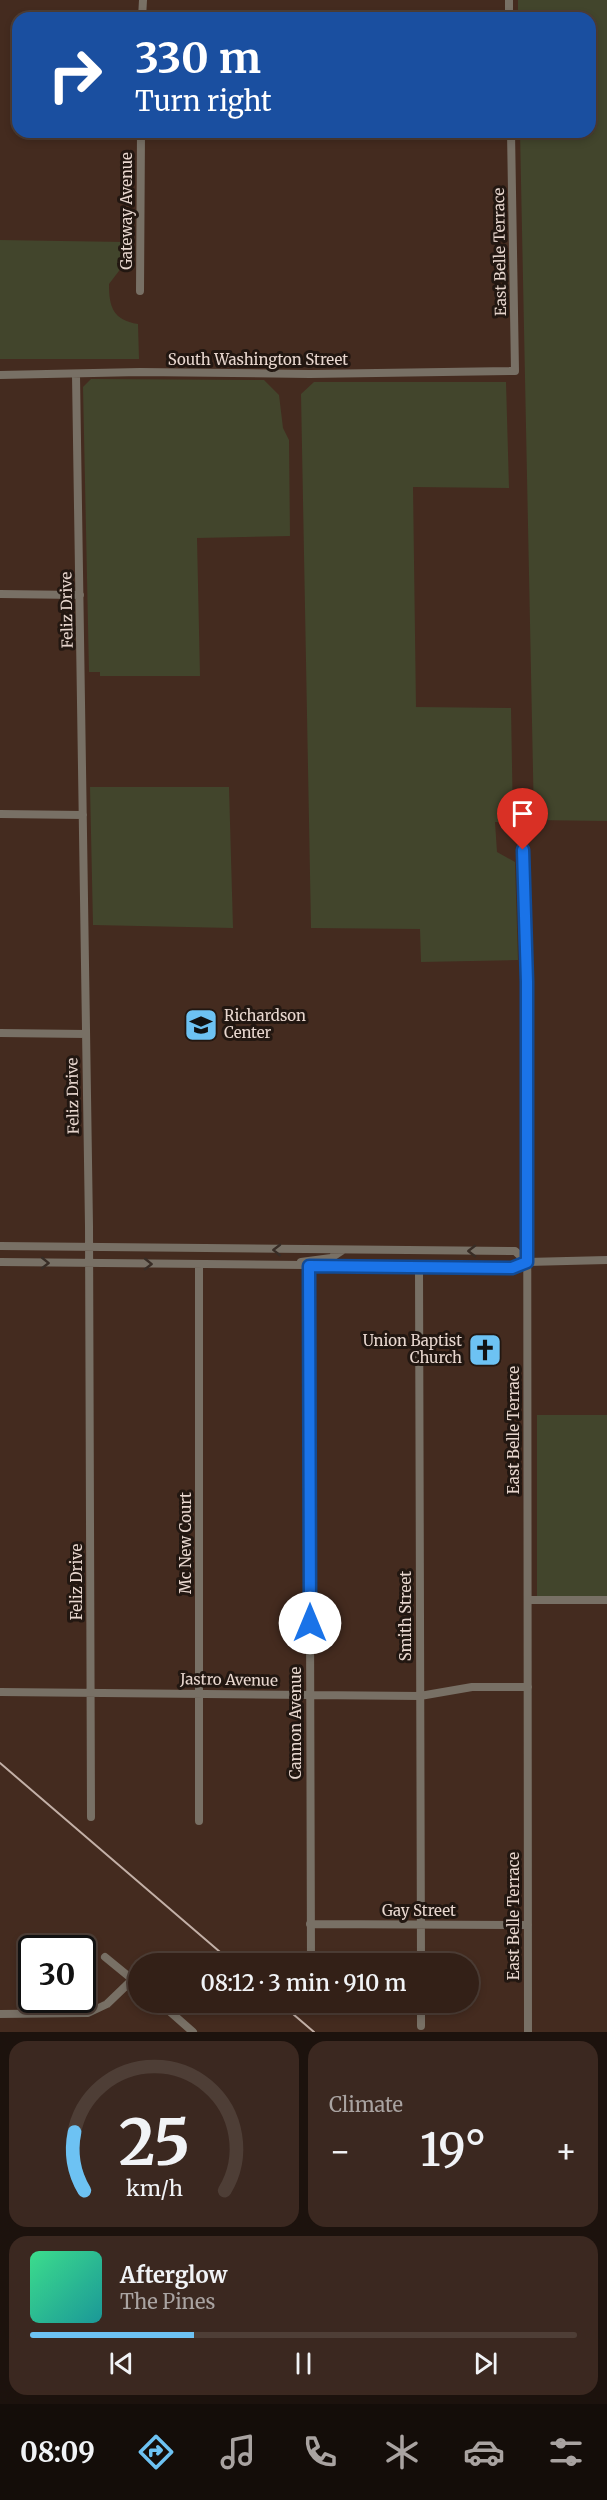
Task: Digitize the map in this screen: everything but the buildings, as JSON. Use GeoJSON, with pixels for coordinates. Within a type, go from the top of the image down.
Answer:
{"type":"FeatureCollection","features":[{"type":"Feature","properties":{"kind":"street","name":"Gateway Avenue"},"geometry":{"type":"LineString","coordinates":[[140,291],[141,138]]}},
{"type":"Feature","properties":{"kind":"street","name":"East Belle Terrace"},"geometry":{"type":"LineString","coordinates":[[511,138],[515,371]]}},
{"type":"Feature","properties":{"kind":"street","name":"South Washington Street"},"geometry":{"type":"LineString","coordinates":[[0,375],[140,372],[310,374],[515,371]]}},
{"type":"Feature","properties":{"kind":"street","name":"Feliz Drive"},"geometry":{"type":"LineString","coordinates":[[76,375],[89,1247],[91,1817]]}},
{"type":"Feature","properties":{"kind":"street"},"geometry":{"type":"LineString","coordinates":[[0,594],[80,595]]}},
{"type":"Feature","properties":{"kind":"street"},"geometry":{"type":"LineString","coordinates":[[0,814],[83,814]]}},
{"type":"Feature","properties":{"kind":"street","name":"East Belle Terrace"},"geometry":{"type":"LineString","coordinates":[[523,828],[527,982],[528,2032]]}},
{"type":"Feature","properties":{"kind":"street"},"geometry":{"type":"LineString","coordinates":[[0,1033],[86,1034]]}},
{"type":"Feature","properties":{"kind":"street"},"geometry":{"type":"LineString","coordinates":[[0,1246],[515,1251],[527,1262]]}},
{"type":"Feature","properties":{"kind":"street"},"geometry":{"type":"LineString","coordinates":[[268,1266],[332,1258],[343,1250]]}},
{"type":"Feature","properties":{"kind":"street"},"geometry":{"type":"LineString","coordinates":[[0,1262],[512,1268],[527,1262],[607,1260]]}},
{"type":"Feature","properties":{"kind":"street","name":"Mc New Court"},"geometry":{"type":"LineString","coordinates":[[199,1265],[199,1821]]}},
{"type":"Feature","properties":{"kind":"street","name":"Cannon Avenue"},"geometry":{"type":"LineString","coordinates":[[309,1266],[310,1953]]}},
{"type":"Feature","properties":{"kind":"street","name":"Smith Street"},"geometry":{"type":"LineString","coordinates":[[418,1268],[421,1953]]}},
{"type":"Feature","properties":{"kind":"street"},"geometry":{"type":"LineString","coordinates":[[528,1600],[607,1600]]}},
{"type":"Feature","properties":{"kind":"street","name":"Jastro Avenue"},"geometry":{"type":"LineString","coordinates":[[0,1692],[420,1696],[472,1687],[528,1687]]}},
{"type":"Feature","properties":{"kind":"street","name":"Gay Street"},"geometry":{"type":"LineString","coordinates":[[310,1924],[528,1925]]}},
{"type":"Feature","properties":{"kind":"street"},"geometry":{"type":"LineString","coordinates":[[105,1957],[128,1975]]}},
{"type":"Feature","properties":{"kind":"street"},"geometry":{"type":"LineString","coordinates":[[0,2014],[88,2013],[107,2004],[128,1987]]}},
{"type":"Feature","properties":{"kind":"street"},"geometry":{"type":"LineString","coordinates":[[171,2013],[193,2032]]}},
{"type":"Feature","properties":{"kind":"street"},"geometry":{"type":"LineString","coordinates":[[421,2013],[421,2026]]}},
{"type":"Feature","properties":{"kind":"green space"},"geometry":{"type":"Polygon","coordinates":[[[518,0],[607,0],[607,821],[534,820],[520,138],[596,138],[596,12],[518,12],[518,0]]]}},
{"type":"Feature","properties":{"kind":"green space"},"geometry":{"type":"Polygon","coordinates":[[[0,240],[125,242],[125,263],[109,284],[110,299],[118,316],[138,324],[139,359],[0,359],[0,240]]]}},
{"type":"Feature","properties":{"kind":"green space"},"geometry":{"type":"Polygon","coordinates":[[[91,379],[264,380],[279,395],[283,428],[289,440],[290,536],[197,538],[200,676],[100,676],[100,672],[89,672],[83,387],[91,379]]]}},
{"type":"Feature","properties":{"kind":"green space"},"geometry":{"type":"Polygon","coordinates":[[[314,382],[506,382],[509,488],[413,487],[416,707],[511,708],[513,822],[495,822],[497,852],[515,862],[518,960],[421,962],[420,929],[311,928],[301,394],[314,382]]]}},
{"type":"Feature","properties":{"kind":"green space"},"geometry":{"type":"Polygon","coordinates":[[[90,787],[229,787],[233,928],[93,925],[90,787]]]}},
{"type":"Feature","properties":{"kind":"green space"},"geometry":{"type":"Polygon","coordinates":[[[537,1415],[607,1415],[607,1603],[537,1603],[537,1415]]]}},
{"type":"Feature","properties":{"kind":"railway"},"geometry":{"type":"LineString","coordinates":[[0,1763],[221,1953]]}},
{"type":"Feature","properties":{"kind":"railway"},"geometry":{"type":"LineString","coordinates":[[292,2013],[314,2032]]}},
{"type":"Feature","properties":{"kind":"place","name":"Richardson Center"},"geometry":{"type":"Point","coordinates":[201,1025]}},
{"type":"Feature","properties":{"kind":"place","name":"Union Baptist Church"},"geometry":{"type":"Point","coordinates":[485,1350]}},
{"type":"Feature","properties":{"kind":"route"},"geometry":{"type":"LineString","coordinates":[[310,1623],[309,1266],[512,1268],[527,1262],[527,982],[523,850]]}}]}
